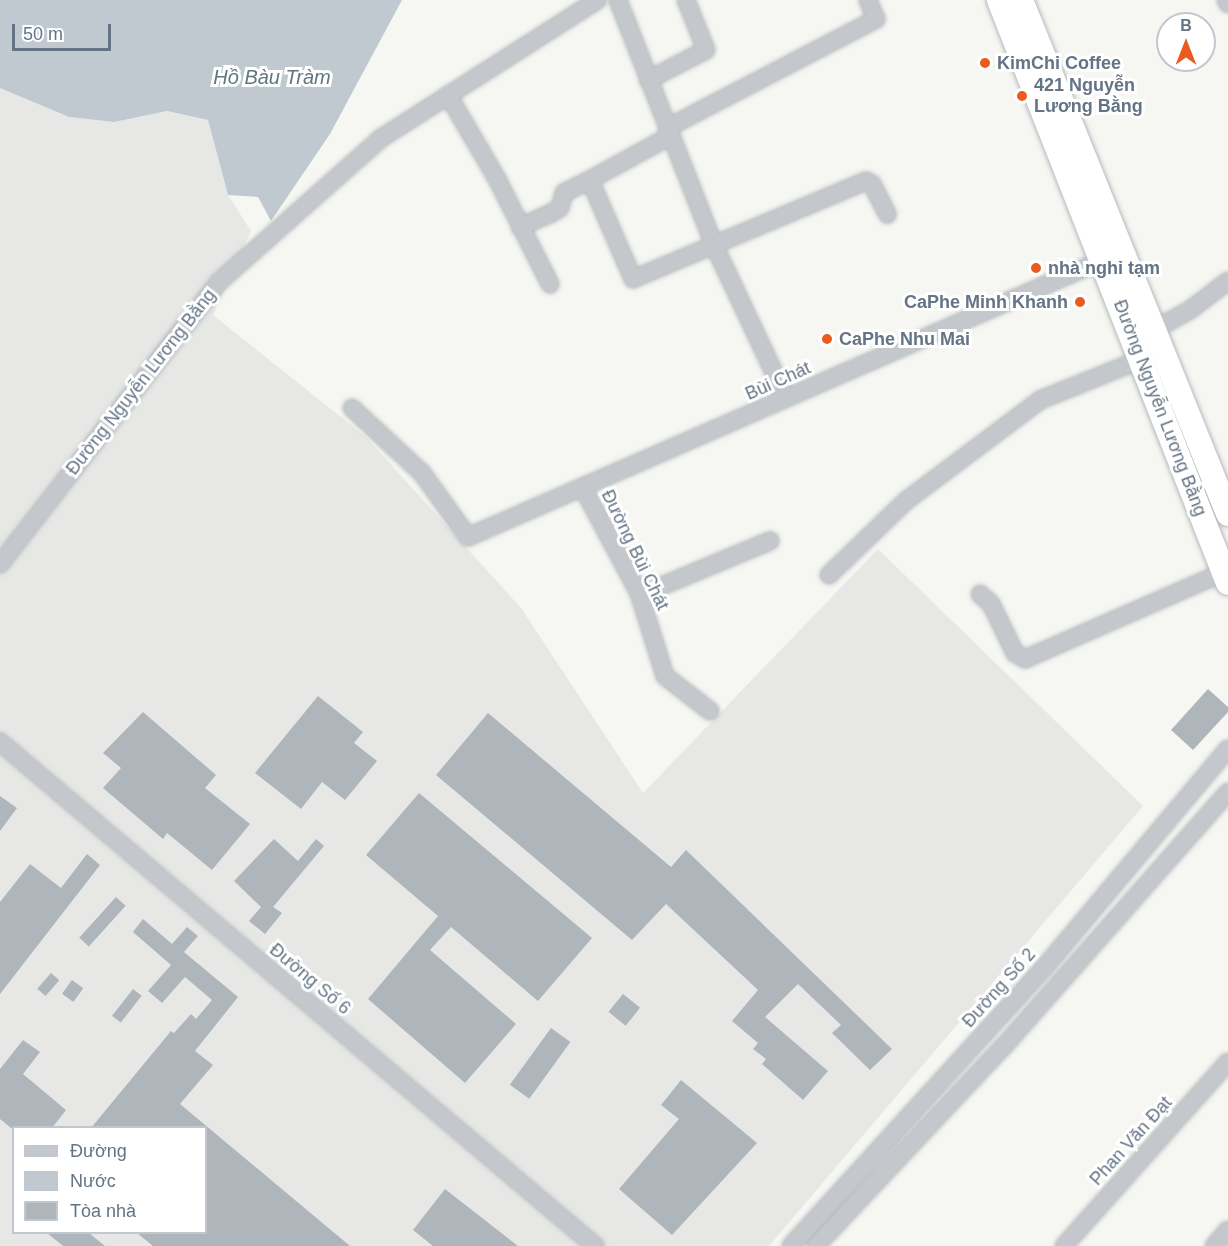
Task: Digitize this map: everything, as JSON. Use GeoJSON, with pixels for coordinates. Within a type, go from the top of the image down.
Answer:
{"type":"FeatureCollection","features":[{"type":"Feature","properties":{"kind":"highway","name":"Đường Nguyễn Lương Bằng"},"geometry":{"type":"LineString","coordinates":[[999,0],[1142,359],[1163,423],[1226,577]]}},
{"type":"Feature","properties":{"kind":"highway","name":"Đường Nguyễn Lương Bằng"},"geometry":{"type":"LineString","coordinates":[[1021,0],[1228,514]]}},
{"type":"Feature","properties":{"kind":"street","name":"Đường Nguyễn Lương Bằng"},"geometry":{"type":"LineString","coordinates":[[1,562],[219,282],[380,139],[597,0]]}},
{"type":"Feature","properties":{"kind":"street"},"geometry":{"type":"LineString","coordinates":[[618,0],[714,245],[786,398]]}},
{"type":"Feature","properties":{"kind":"street"},"geometry":{"type":"LineString","coordinates":[[648,80],[706,50],[686,0]]}},
{"type":"Feature","properties":{"kind":"street"},"geometry":{"type":"LineString","coordinates":[[520,227],[560,208],[566,191],[590,180],[668,132],[876,20],[868,0]]}},
{"type":"Feature","properties":{"kind":"street"},"geometry":{"type":"LineString","coordinates":[[448,95],[550,284]]}},
{"type":"Feature","properties":{"kind":"street"},"geometry":{"type":"LineString","coordinates":[[590,180],[633,279],[866,181],[872,184],[887,214]]}},
{"type":"Feature","properties":{"kind":"street","name":"Bùi Chát"},"geometry":{"type":"LineString","coordinates":[[352,408],[422,473],[468,537],[584,490],[786,398],[1103,260]]}},
{"type":"Feature","properties":{"kind":"street"},"geometry":{"type":"LineString","coordinates":[[1154,330],[1190,310],[1228,282]]}},
{"type":"Feature","properties":{"kind":"street"},"geometry":{"type":"LineString","coordinates":[[829,575],[907,500],[1040,400],[1142,359]]}},
{"type":"Feature","properties":{"kind":"street","name":"Đường Bùi Chát"},"geometry":{"type":"LineString","coordinates":[[584,490],[640,595],[665,676],[710,711]]}},
{"type":"Feature","properties":{"kind":"street"},"geometry":{"type":"LineString","coordinates":[[640,595],[770,541]]}},
{"type":"Feature","properties":{"kind":"street"},"geometry":{"type":"LineString","coordinates":[[980,594],[991,604],[1015,653],[1025,658],[1226,577]]}},
{"type":"Feature","properties":{"kind":"street","name":"Đường Số 6"},"geometry":{"type":"LineString","coordinates":[[0,742],[595,1246]]}},
{"type":"Feature","properties":{"kind":"street","name":"Đường Số 2"},"geometry":{"type":"LineString","coordinates":[[791,1246],[994,1023],[1228,749]]}},
{"type":"Feature","properties":{"kind":"street"},"geometry":{"type":"LineString","coordinates":[[816,1246],[1011,1039],[1228,792]]}},
{"type":"Feature","properties":{"kind":"street"},"geometry":{"type":"LineString","coordinates":[[994,1023],[1011,1039]]}},
{"type":"Feature","properties":{"kind":"street","name":"Phan Văn Đạt"},"geometry":{"type":"LineString","coordinates":[[1064,1246],[1228,1062]]}},
{"type":"Feature","properties":{"kind":"street"},"geometry":{"type":"LineString","coordinates":[[1214,1246],[1228,1231]]}},
{"type":"Feature","properties":{"kind":"shaded area"},"geometry":{"type":"Polygon","coordinates":[[[0,88],[69,117],[114,122],[167,111],[208,120],[228,195],[251,231],[213,315],[366,437],[521,608],[643,793],[878,549],[1143,806],[769,1246],[0,1246],[0,88]]]}},
{"type":"Feature","properties":{"kind":"water","name":"Hồ Bàu Tràm"},"geometry":{"type":"Polygon","coordinates":[[[0,0],[402,0],[330,134],[271,221],[258,197],[228,195],[208,120],[167,111],[114,122],[69,117],[0,88],[0,0]]]}},
{"type":"Feature","properties":{"kind":"building"},"geometry":{"type":"Polygon","coordinates":[[[1208,689],[1228,707],[1228,712],[1193,750],[1171,730],[1208,689]]]}},
{"type":"Feature","properties":{"kind":"building"},"geometry":{"type":"Polygon","coordinates":[[[318,696],[363,732],[354,743],[377,761],[345,800],[322,782],[301,809],[255,773],[318,696]]]}},
{"type":"Feature","properties":{"kind":"building"},"geometry":{"type":"Polygon","coordinates":[[[143,712],[216,775],[205,788],[250,824],[212,870],[167,833],[163,839],[103,788],[121,768],[103,753],[143,712]]]}},
{"type":"Feature","properties":{"kind":"building"},"geometry":{"type":"Polygon","coordinates":[[[488,713],[671,867],[686,850],[892,1049],[870,1070],[832,1033],[841,1025],[798,984],[765,1017],[828,1071],[803,1100],[762,1064],[766,1059],[753,1049],[758,1043],[732,1021],[758,990],[666,904],[632,940],[436,775],[488,713]]]}},
{"type":"Feature","properties":{"kind":"building"},"geometry":{"type":"Polygon","coordinates":[[[419,793],[592,938],[538,1001],[451,927],[430,950],[516,1024],[465,1083],[368,999],[438,916],[366,855],[419,793]]]}},
{"type":"Feature","properties":{"kind":"building"},"geometry":{"type":"Polygon","coordinates":[[[0,796],[17,808],[0,831],[0,796]]]}},
{"type":"Feature","properties":{"kind":"building"},"geometry":{"type":"Polygon","coordinates":[[[274,839],[298,861],[316,839],[324,846],[273,907],[282,913],[265,934],[249,921],[261,907],[234,881],[274,839]]]}},
{"type":"Feature","properties":{"kind":"building"},"geometry":{"type":"Polygon","coordinates":[[[87,854],[100,865],[0,994],[0,902],[30,864],[61,888],[87,854]]]}},
{"type":"Feature","properties":{"kind":"building"},"geometry":{"type":"Polygon","coordinates":[[[116,897],[126,906],[89,947],[79,938],[116,897]]]}},
{"type":"Feature","properties":{"kind":"building"},"geometry":{"type":"Polygon","coordinates":[[[143,919],[172,944],[187,927],[198,936],[184,952],[238,997],[195,1051],[213,1065],[180,1104],[206,1126],[93,1126],[171,1031],[174,1033],[191,1014],[196,1019],[212,1000],[185,977],[162,1003],[148,991],[171,965],[133,932],[143,919]]]}},
{"type":"Feature","properties":{"kind":"building"},"geometry":{"type":"Polygon","coordinates":[[[51,973],[59,980],[46,996],[37,989],[51,973]]]}},
{"type":"Feature","properties":{"kind":"building"},"geometry":{"type":"Polygon","coordinates":[[[72,980],[83,988],[73,1002],[62,994],[72,980]]]}},
{"type":"Feature","properties":{"kind":"building"},"geometry":{"type":"Polygon","coordinates":[[[133,989],[142,996],[121,1023],[112,1016],[133,989]]]}},
{"type":"Feature","properties":{"kind":"building"},"geometry":{"type":"Polygon","coordinates":[[[623,994],[640,1008],[626,1026],[609,1012],[623,994]]]}},
{"type":"Feature","properties":{"kind":"building"},"geometry":{"type":"Polygon","coordinates":[[[551,1028],[570,1042],[529,1099],[510,1085],[551,1028]]]}},
{"type":"Feature","properties":{"kind":"building"},"geometry":{"type":"Polygon","coordinates":[[[23,1040],[40,1052],[23,1074],[66,1110],[54,1126],[12,1126],[11,1128],[0,1119],[0,1069],[23,1040]]]}},
{"type":"Feature","properties":{"kind":"building"},"geometry":{"type":"Polygon","coordinates":[[[681,1080],[757,1143],[672,1235],[619,1189],[679,1119],[661,1105],[681,1080]]]}},
{"type":"Feature","properties":{"kind":"building"},"geometry":{"type":"Polygon","coordinates":[[[207,1127],[350,1246],[153,1246],[138,1234],[207,1234],[207,1127]]]}},
{"type":"Feature","properties":{"kind":"building"},"geometry":{"type":"Polygon","coordinates":[[[445,1189],[518,1246],[433,1246],[413,1230],[445,1189]]]}},
{"type":"Feature","properties":{"kind":"building"},"geometry":{"type":"Polygon","coordinates":[[[48,1234],[90,1234],[105,1246],[63,1246],[48,1234]]]}},
{"type":"Feature","properties":{"kind":"place","name":"KimChi Coffee"},"geometry":{"type":"Point","coordinates":[985,63]}},
{"type":"Feature","properties":{"kind":"place","name":"421 Nguyễn Lương Bằng"},"geometry":{"type":"Point","coordinates":[1022,96]}},
{"type":"Feature","properties":{"kind":"place","name":"nhà nghỉ tạm"},"geometry":{"type":"Point","coordinates":[1036,268]}},
{"type":"Feature","properties":{"kind":"place","name":"CaPhe Minh Khanh"},"geometry":{"type":"Point","coordinates":[1080,302]}},
{"type":"Feature","properties":{"kind":"place","name":"CaPhe Nhu Mai"},"geometry":{"type":"Point","coordinates":[827,339]}}]}
